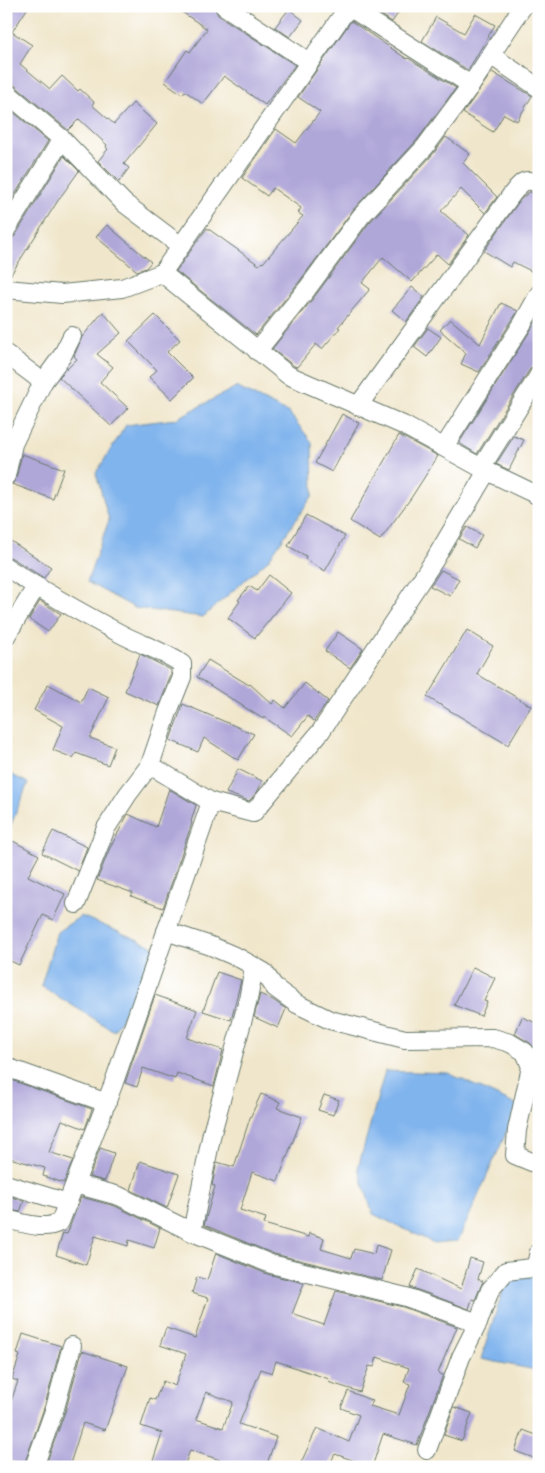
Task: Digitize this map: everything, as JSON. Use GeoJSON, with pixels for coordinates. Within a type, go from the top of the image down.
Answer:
{"type":"FeatureCollection","features":[{"type":"Feature","properties":{"kind":"street"},"geometry":{"type":"LineString","coordinates":[[224,6],[309,62]]}},
{"type":"Feature","properties":{"kind":"street"},"geometry":{"type":"LineString","coordinates":[[257,350],[308,289],[362,216],[426,147],[492,56],[523,6]]}},
{"type":"Feature","properties":{"kind":"street"},"geometry":{"type":"LineString","coordinates":[[6,289],[62,294],[122,288],[162,274],[349,7],[471,86]]}},
{"type":"Feature","properties":{"kind":"street"},"geometry":{"type":"LineString","coordinates":[[492,56],[539,88]]}},
{"type":"Feature","properties":{"kind":"street"},"geometry":{"type":"LineString","coordinates":[[6,92],[62,139],[124,203],[181,246]]}},
{"type":"Feature","properties":{"kind":"street"},"geometry":{"type":"LineString","coordinates":[[6,230],[62,139]]}},
{"type":"Feature","properties":{"kind":"street"},"geometry":{"type":"LineString","coordinates":[[358,406],[512,194],[524,181],[529,180],[539,183]]}},
{"type":"Feature","properties":{"kind":"street"},"geometry":{"type":"LineString","coordinates":[[162,274],[288,375],[403,425],[484,469],[539,496]]}},
{"type":"Feature","properties":{"kind":"street"},"geometry":{"type":"LineString","coordinates":[[444,447],[523,324],[539,294]]}},
{"type":"Feature","properties":{"kind":"street"},"geometry":{"type":"LineString","coordinates":[[6,476],[14,444],[43,382],[62,356],[72,336]]}},
{"type":"Feature","properties":{"kind":"street"},"geometry":{"type":"LineString","coordinates":[[6,354],[43,382]]}},
{"type":"Feature","properties":{"kind":"street"},"geometry":{"type":"LineString","coordinates":[[150,765],[211,802],[253,813],[321,731],[435,559],[484,469],[539,375]]}},
{"type":"Feature","properties":{"kind":"street"},"geometry":{"type":"LineString","coordinates":[[6,566],[36,587],[92,619],[182,664],[182,677],[150,765],[106,828],[76,904]]}},
{"type":"Feature","properties":{"kind":"street"},"geometry":{"type":"LineString","coordinates":[[6,636],[36,587]]}},
{"type":"Feature","properties":{"kind":"street"},"geometry":{"type":"LineString","coordinates":[[6,1219],[42,1227],[54,1226],[60,1222],[107,1103],[211,802]]}},
{"type":"Feature","properties":{"kind":"street"},"geometry":{"type":"LineString","coordinates":[[166,931],[211,946],[239,958],[264,972],[275,988],[297,1004],[330,1020],[405,1039],[493,1038],[510,1043],[525,1052],[531,1067],[517,1130],[516,1155],[539,1165]]}},
{"type":"Feature","properties":{"kind":"street"},"geometry":{"type":"LineString","coordinates":[[192,1232],[212,1133],[248,1000],[254,967]]}},
{"type":"Feature","properties":{"kind":"street"},"geometry":{"type":"LineString","coordinates":[[6,1067],[107,1103]]}},
{"type":"Feature","properties":{"kind":"street"},"geometry":{"type":"LineString","coordinates":[[6,1184],[68,1203]]}},
{"type":"Feature","properties":{"kind":"street"},"geometry":{"type":"LineString","coordinates":[[75,1184],[120,1196],[192,1232],[271,1264],[406,1298],[478,1323]]}},
{"type":"Feature","properties":{"kind":"street"},"geometry":{"type":"LineString","coordinates":[[428,1450],[461,1357],[478,1323],[490,1290],[506,1271],[532,1268],[538,1264]]}},
{"type":"Feature","properties":{"kind":"street"},"geometry":{"type":"LineString","coordinates":[[34,1467],[55,1408],[72,1346]]}},
{"type":"Feature","properties":{"kind":"water"},"geometry":{"type":"Polygon","coordinates":[[[236,387],[289,413],[312,442],[313,495],[269,559],[203,617],[135,608],[87,582],[109,520],[96,473],[126,425],[176,419],[236,387]]]}},
{"type":"Feature","properties":{"kind":"water"},"geometry":{"type":"Polygon","coordinates":[[[6,772],[28,783],[6,837],[6,772]]]}},
{"type":"Feature","properties":{"kind":"water"},"geometry":{"type":"Polygon","coordinates":[[[81,916],[162,950],[114,1031],[41,986],[57,932],[81,916]]]}},
{"type":"Feature","properties":{"kind":"water"},"geometry":{"type":"Polygon","coordinates":[[[385,1071],[448,1073],[518,1106],[458,1241],[434,1243],[373,1214],[358,1168],[385,1071]]]}},
{"type":"Feature","properties":{"kind":"water"},"geometry":{"type":"Polygon","coordinates":[[[524,1274],[539,1281],[539,1361],[536,1370],[481,1359],[504,1287],[524,1274]]]}},
{"type":"Feature","properties":{"kind":"building"},"geometry":{"type":"Polygon","coordinates":[[[6,6],[29,6],[12,32],[32,45],[20,64],[50,89],[62,76],[78,91],[80,89],[94,102],[92,105],[114,124],[133,103],[157,124],[124,164],[129,168],[119,182],[98,161],[108,149],[107,145],[79,119],[68,130],[13,84],[6,82],[6,6]]]}},
{"type":"Feature","properties":{"kind":"building"},"geometry":{"type":"Polygon","coordinates":[[[173,6],[214,6],[218,15],[295,65],[265,105],[224,76],[203,104],[185,91],[182,94],[165,82],[187,50],[190,52],[207,29],[173,6]]]}},
{"type":"Feature","properties":{"kind":"building"},"geometry":{"type":"Polygon","coordinates":[[[368,6],[403,6],[392,22],[368,6]]]}},
{"type":"Feature","properties":{"kind":"building"},"geometry":{"type":"Polygon","coordinates":[[[289,9],[303,20],[290,37],[275,27],[289,9]]]}},
{"type":"Feature","properties":{"kind":"building"},"geometry":{"type":"Polygon","coordinates":[[[475,14],[495,25],[468,70],[422,41],[436,17],[464,33],[475,14]]]}},
{"type":"Feature","properties":{"kind":"building"},"geometry":{"type":"Polygon","coordinates":[[[351,21],[407,59],[456,88],[417,140],[353,210],[256,335],[176,271],[207,228],[259,265],[263,263],[303,216],[298,213],[301,208],[273,188],[267,196],[242,178],[276,129],[296,143],[320,112],[298,97],[351,21]]]}},
{"type":"Feature","properties":{"kind":"building"},"geometry":{"type":"Polygon","coordinates":[[[492,72],[532,96],[517,121],[504,114],[493,132],[463,113],[492,72]]]}},
{"type":"Feature","properties":{"kind":"building"},"geometry":{"type":"Polygon","coordinates":[[[6,106],[48,141],[6,209],[6,106]]]}},
{"type":"Feature","properties":{"kind":"building"},"geometry":{"type":"Polygon","coordinates":[[[446,137],[470,154],[463,163],[497,197],[485,213],[461,189],[441,211],[469,235],[448,264],[437,254],[412,282],[383,257],[362,283],[370,289],[338,327],[340,328],[322,349],[316,344],[297,367],[294,366],[272,349],[315,296],[369,223],[433,154],[446,137]]]}},
{"type":"Feature","properties":{"kind":"building"},"geometry":{"type":"Polygon","coordinates":[[[64,156],[79,171],[8,279],[6,278],[6,241],[15,236],[64,156]]]}},
{"type":"Feature","properties":{"kind":"building"},"geometry":{"type":"Polygon","coordinates":[[[529,192],[539,193],[539,275],[513,262],[510,267],[484,251],[520,200],[529,192]]]}},
{"type":"Feature","properties":{"kind":"building"},"geometry":{"type":"Polygon","coordinates":[[[107,225],[151,262],[146,268],[137,271],[96,237],[107,225]]]}},
{"type":"Feature","properties":{"kind":"building"},"geometry":{"type":"Polygon","coordinates":[[[412,287],[424,297],[406,322],[392,310],[412,287]]]}},
{"type":"Feature","properties":{"kind":"building"},"geometry":{"type":"Polygon","coordinates":[[[501,303],[518,311],[479,372],[461,364],[466,353],[440,330],[450,319],[480,344],[501,303]]]}},
{"type":"Feature","properties":{"kind":"building"},"geometry":{"type":"Polygon","coordinates":[[[103,312],[121,333],[97,354],[113,367],[100,382],[128,408],[111,426],[59,377],[77,359],[74,356],[82,337],[103,312]]]}},
{"type":"Feature","properties":{"kind":"building"},"geometry":{"type":"Polygon","coordinates":[[[155,315],[180,340],[167,352],[193,378],[172,399],[149,377],[157,370],[128,341],[155,315]]]}},
{"type":"Feature","properties":{"kind":"building"},"geometry":{"type":"Polygon","coordinates":[[[537,320],[539,321],[539,364],[530,369],[477,454],[459,443],[537,320]]]}},
{"type":"Feature","properties":{"kind":"building"},"geometry":{"type":"Polygon","coordinates":[[[428,328],[441,337],[427,357],[414,347],[428,328]]]}},
{"type":"Feature","properties":{"kind":"building"},"geometry":{"type":"Polygon","coordinates":[[[342,414],[359,423],[332,472],[315,463],[342,414]]]}},
{"type":"Feature","properties":{"kind":"building"},"geometry":{"type":"Polygon","coordinates":[[[399,435],[438,456],[411,498],[380,540],[350,521],[399,435]]]}},
{"type":"Feature","properties":{"kind":"building"},"geometry":{"type":"Polygon","coordinates":[[[514,436],[524,440],[509,470],[496,464],[514,436]]]}},
{"type":"Feature","properties":{"kind":"building"},"geometry":{"type":"Polygon","coordinates":[[[22,454],[64,469],[53,499],[12,484],[16,478],[22,454]]]}},
{"type":"Feature","properties":{"kind":"building"},"geometry":{"type":"Polygon","coordinates":[[[306,515],[345,536],[325,571],[305,559],[306,556],[288,546],[306,515]]]}},
{"type":"Feature","properties":{"kind":"building"},"geometry":{"type":"Polygon","coordinates":[[[467,527],[482,535],[475,548],[459,539],[467,527]]]}},
{"type":"Feature","properties":{"kind":"building"},"geometry":{"type":"Polygon","coordinates":[[[6,538],[51,567],[44,578],[6,556],[6,538]]]}},
{"type":"Feature","properties":{"kind":"building"},"geometry":{"type":"Polygon","coordinates":[[[441,570],[459,579],[450,596],[430,586],[441,570]]]}},
{"type":"Feature","properties":{"kind":"building"},"geometry":{"type":"Polygon","coordinates":[[[269,575],[291,593],[255,638],[228,618],[240,601],[238,600],[249,586],[257,591],[269,575]]]}},
{"type":"Feature","properties":{"kind":"building"},"geometry":{"type":"Polygon","coordinates":[[[40,601],[61,614],[48,632],[29,619],[40,601]]]}},
{"type":"Feature","properties":{"kind":"building"},"geometry":{"type":"Polygon","coordinates":[[[467,630],[493,646],[477,674],[531,706],[508,745],[427,697],[467,630]]]}},
{"type":"Feature","properties":{"kind":"building"},"geometry":{"type":"Polygon","coordinates":[[[338,632],[363,649],[350,668],[325,651],[338,632]]]}},
{"type":"Feature","properties":{"kind":"building"},"geometry":{"type":"Polygon","coordinates":[[[140,654],[171,670],[171,675],[159,706],[125,691],[140,654]]]}},
{"type":"Feature","properties":{"kind":"building"},"geometry":{"type":"Polygon","coordinates":[[[208,660],[250,684],[272,704],[275,700],[285,708],[305,683],[328,701],[314,721],[308,716],[292,736],[197,677],[208,660]]]}},
{"type":"Feature","properties":{"kind":"building"},"geometry":{"type":"Polygon","coordinates":[[[48,684],[81,702],[88,687],[109,697],[90,738],[115,747],[108,765],[76,753],[73,758],[53,750],[63,726],[34,710],[48,684]]]}},
{"type":"Feature","properties":{"kind":"building"},"geometry":{"type":"Polygon","coordinates":[[[183,704],[254,734],[238,760],[204,738],[198,752],[170,740],[183,704]]]}},
{"type":"Feature","properties":{"kind":"building"},"geometry":{"type":"Polygon","coordinates":[[[238,769],[262,781],[258,791],[249,801],[226,793],[238,769]]]}},
{"type":"Feature","properties":{"kind":"building"},"geometry":{"type":"Polygon","coordinates":[[[169,789],[196,805],[192,823],[163,908],[131,896],[133,893],[97,880],[110,848],[128,814],[156,827],[169,789]]]}},
{"type":"Feature","properties":{"kind":"building"},"geometry":{"type":"Polygon","coordinates":[[[53,831],[87,847],[78,871],[42,853],[53,831]]]}},
{"type":"Feature","properties":{"kind":"building"},"geometry":{"type":"Polygon","coordinates":[[[13,841],[39,855],[28,876],[65,894],[53,920],[43,915],[19,965],[6,959],[6,854],[13,841]]]}},
{"type":"Feature","properties":{"kind":"building"},"geometry":{"type":"Polygon","coordinates":[[[473,967],[495,978],[484,1001],[487,1002],[481,1016],[454,1005],[473,967]]]}},
{"type":"Feature","properties":{"kind":"building"},"geometry":{"type":"Polygon","coordinates":[[[217,972],[241,980],[231,1020],[203,1011],[217,972]]]}},
{"type":"Feature","properties":{"kind":"building"},"geometry":{"type":"Polygon","coordinates":[[[260,994],[286,1009],[278,1028],[254,1017],[260,994]]]}},
{"type":"Feature","properties":{"kind":"building"},"geometry":{"type":"Polygon","coordinates":[[[155,995],[197,1010],[187,1038],[223,1050],[214,1086],[177,1073],[175,1079],[143,1068],[137,1087],[125,1083],[155,995]]]}},
{"type":"Feature","properties":{"kind":"building"},"geometry":{"type":"Polygon","coordinates":[[[522,1017],[539,1024],[539,1037],[534,1047],[515,1034],[522,1017]]]}},
{"type":"Feature","properties":{"kind":"building"},"geometry":{"type":"Polygon","coordinates":[[[6,1078],[92,1109],[85,1129],[62,1120],[49,1152],[73,1160],[64,1183],[43,1176],[45,1168],[6,1157],[6,1078]]]}},
{"type":"Feature","properties":{"kind":"building"},"geometry":{"type":"Polygon","coordinates":[[[261,1094],[280,1102],[277,1108],[302,1117],[278,1181],[252,1172],[240,1210],[266,1218],[264,1224],[308,1237],[309,1233],[324,1238],[321,1249],[351,1258],[354,1249],[374,1254],[376,1245],[391,1250],[382,1280],[274,1254],[204,1225],[215,1186],[212,1185],[217,1162],[234,1167],[250,1118],[261,1094]]]}},
{"type":"Feature","properties":{"kind":"building"},"geometry":{"type":"Polygon","coordinates":[[[324,1095],[339,1100],[333,1115],[318,1110],[324,1095]]]}},
{"type":"Feature","properties":{"kind":"building"},"geometry":{"type":"Polygon","coordinates":[[[100,1148],[114,1153],[105,1181],[89,1177],[100,1148]]]}},
{"type":"Feature","properties":{"kind":"building"},"geometry":{"type":"Polygon","coordinates":[[[140,1161],[179,1174],[167,1208],[131,1190],[140,1161]]]}},
{"type":"Feature","properties":{"kind":"building"},"geometry":{"type":"Polygon","coordinates":[[[6,1195],[24,1201],[20,1212],[6,1209],[6,1195]]]}},
{"type":"Feature","properties":{"kind":"building"},"geometry":{"type":"Polygon","coordinates":[[[81,1197],[115,1206],[160,1228],[154,1248],[129,1240],[128,1246],[95,1236],[86,1265],[56,1255],[63,1233],[67,1234],[81,1197]]]}},
{"type":"Feature","properties":{"kind":"building"},"geometry":{"type":"Polygon","coordinates":[[[216,1253],[267,1274],[304,1283],[292,1314],[324,1325],[336,1291],[403,1307],[457,1327],[438,1373],[443,1375],[417,1445],[383,1434],[372,1467],[335,1454],[328,1467],[299,1467],[317,1428],[349,1442],[359,1415],[341,1408],[348,1391],[373,1401],[370,1406],[399,1415],[410,1384],[404,1382],[409,1368],[377,1357],[374,1367],[369,1366],[360,1392],[328,1382],[329,1379],[276,1361],[272,1373],[261,1369],[239,1424],[276,1437],[266,1467],[224,1467],[226,1462],[190,1450],[184,1467],[151,1467],[162,1433],[141,1426],[150,1398],[155,1400],[163,1381],[175,1386],[186,1354],[160,1345],[166,1328],[195,1338],[208,1298],[192,1293],[197,1277],[207,1280],[216,1253]],[[206,1392],[196,1419],[223,1428],[233,1402],[206,1392]]]}},
{"type":"Feature","properties":{"kind":"building"},"geometry":{"type":"Polygon","coordinates":[[[470,1258],[483,1262],[478,1279],[483,1281],[475,1300],[472,1299],[469,1309],[410,1287],[418,1269],[461,1289],[470,1258]]]}},
{"type":"Feature","properties":{"kind":"building"},"geometry":{"type":"Polygon","coordinates":[[[23,1334],[61,1346],[45,1405],[24,1465],[6,1460],[6,1441],[10,1430],[6,1429],[6,1416],[18,1381],[12,1379],[20,1355],[17,1354],[23,1334]]]}},
{"type":"Feature","properties":{"kind":"building"},"geometry":{"type":"Polygon","coordinates":[[[82,1351],[128,1366],[105,1430],[83,1423],[69,1467],[45,1467],[65,1412],[82,1351]]]}},
{"type":"Feature","properties":{"kind":"building"},"geometry":{"type":"Polygon","coordinates":[[[454,1407],[472,1413],[462,1441],[444,1435],[454,1407]]]}},
{"type":"Feature","properties":{"kind":"building"},"geometry":{"type":"Polygon","coordinates":[[[523,1430],[539,1436],[539,1460],[515,1451],[523,1430]]]}}]}
